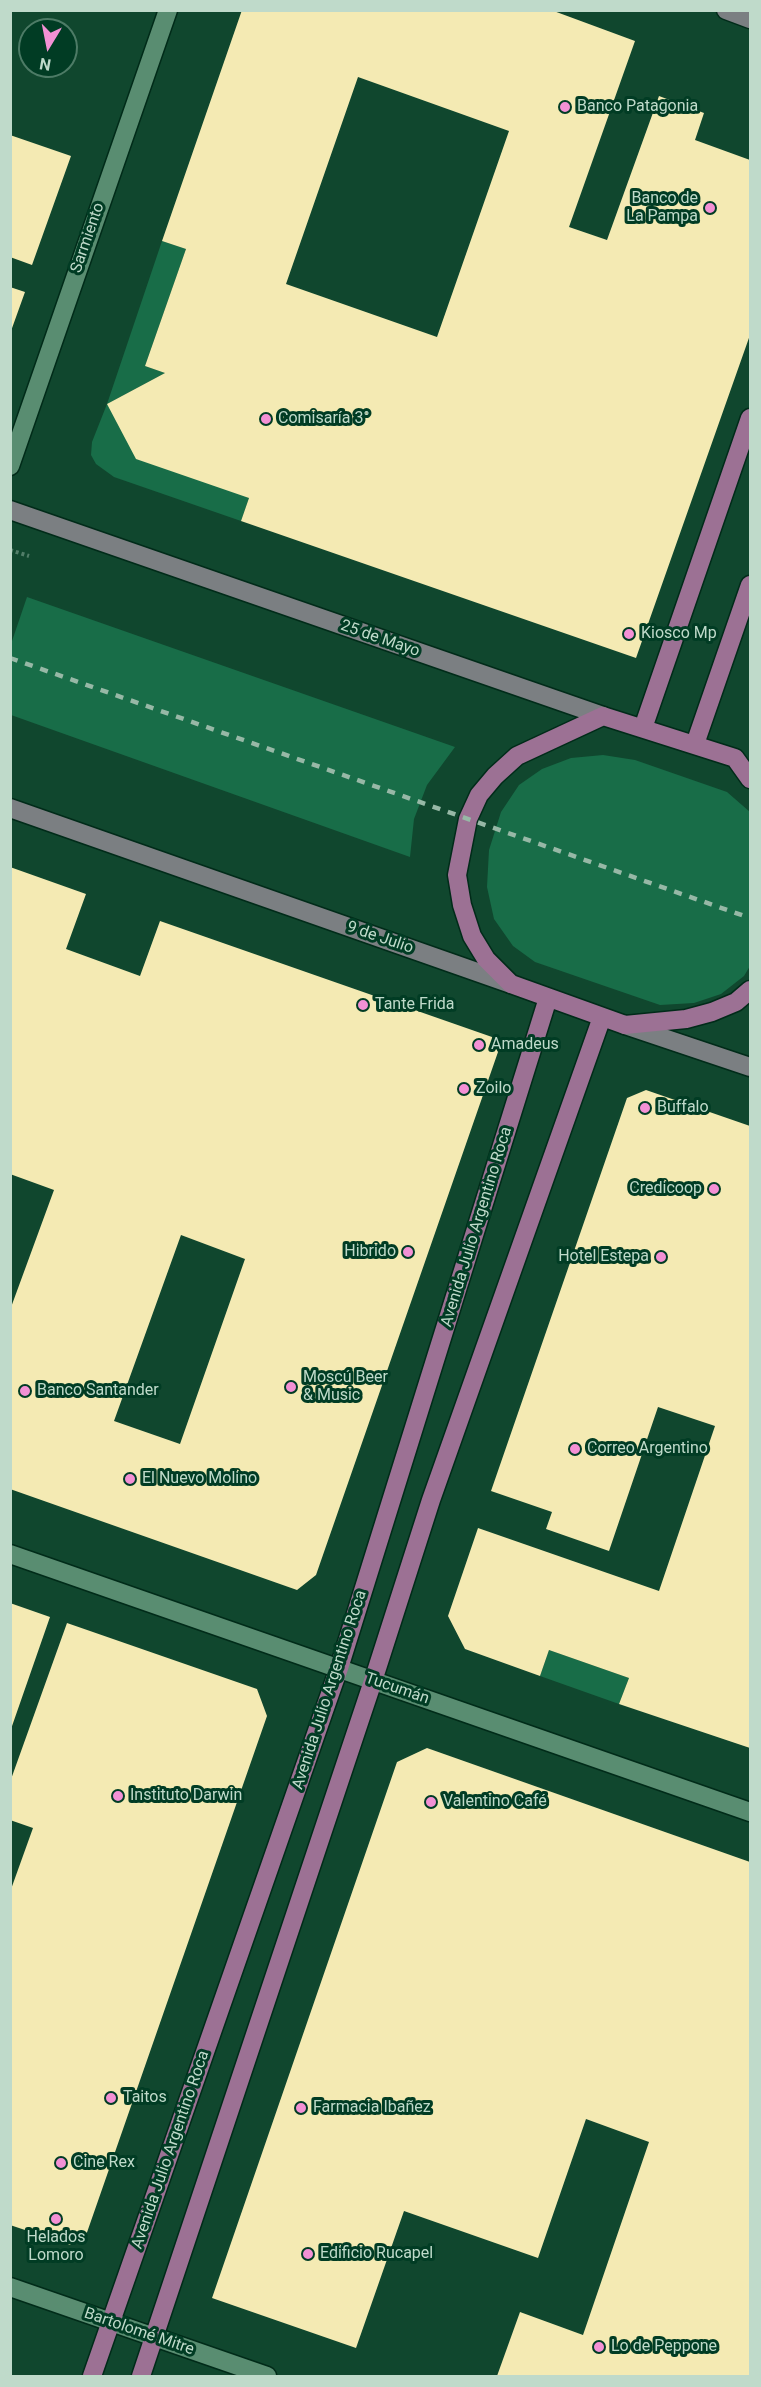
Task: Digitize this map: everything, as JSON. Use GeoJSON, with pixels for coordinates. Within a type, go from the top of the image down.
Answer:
{"type":"FeatureCollection","features":[{"type":"Feature","properties":{"kind":"main road"},"geometry":{"type":"LineString","coordinates":[[726,10],[750,19]]}},
{"type":"Feature","properties":{"kind":"main road"},"geometry":{"type":"LineString","coordinates":[[643,728],[750,418]]}},
{"type":"Feature","properties":{"kind":"main road","name":"25 de Mayo"},"geometry":{"type":"LineString","coordinates":[[10,510],[603,716],[743,760]]}},
{"type":"Feature","properties":{"kind":"main road"},"geometry":{"type":"LineString","coordinates":[[695,744],[750,585]]}},
{"type":"Feature","properties":{"kind":"main road"},"geometry":{"type":"LineString","coordinates":[[511,984],[486,959],[472,936],[462,904],[457,875],[468,819],[479,795],[517,756],[603,716]]}},
{"type":"Feature","properties":{"kind":"main road"},"geometry":{"type":"LineString","coordinates":[[743,760],[750,779]]}},
{"type":"Feature","properties":{"kind":"main road","name":"9 de Julio"},"geometry":{"type":"LineString","coordinates":[[10,808],[750,1067]]}},
{"type":"Feature","properties":{"kind":"main road"},"geometry":{"type":"LineString","coordinates":[[625,1025],[686,1019],[712,1012],[736,1002],[750,990]]}},
{"type":"Feature","properties":{"kind":"main road","name":"Avenida Julio Argentino Roca"},"geometry":{"type":"LineString","coordinates":[[92,2376],[339,1668],[548,998]]}},
{"type":"Feature","properties":{"kind":"main road"},"geometry":{"type":"LineString","coordinates":[[141,2376],[373,1681],[430,1500],[602,1017]]}},
{"type":"Feature","properties":{"kind":"street","name":"Sarmiento"},"geometry":{"type":"LineString","coordinates":[[10,466],[168,10]]}},
{"type":"Feature","properties":{"kind":"street","name":"Tucumán"},"geometry":{"type":"LineString","coordinates":[[10,1554],[750,1812]]}},
{"type":"Feature","properties":{"kind":"street","name":"Bartolomé Mitre"},"geometry":{"type":"LineString","coordinates":[[10,2287],[267,2376]]}},
{"type":"Feature","properties":{"kind":"path"},"geometry":{"type":"LineString","coordinates":[[10,550],[29,556]]}},
{"type":"Feature","properties":{"kind":"green space"},"geometry":{"type":"Polygon","coordinates":[[[162,241],[186,249],[145,366],[165,373],[107,404],[162,241]]]}},
{"type":"Feature","properties":{"kind":"green space"},"geometry":{"type":"Polygon","coordinates":[[[107,404],[249,498],[241,521],[114,477],[96,464],[91,455],[92,442],[107,404]]]}},
{"type":"Feature","properties":{"kind":"green space"},"geometry":{"type":"Polygon","coordinates":[[[27,597],[455,747],[427,785],[414,819],[410,857],[11,715],[11,644],[27,597]]]}},
{"type":"Feature","properties":{"kind":"green space"},"geometry":{"type":"Polygon","coordinates":[[[603,755],[635,760],[727,792],[750,812],[750,966],[744,976],[721,994],[694,1003],[660,1005],[535,962],[513,946],[494,919],[487,887],[489,850],[501,812],[519,785],[542,769],[571,758],[603,755]]]}},
{"type":"Feature","properties":{"kind":"green space"},"geometry":{"type":"Polygon","coordinates":[[[549,1650],[629,1678],[619,1704],[540,1676],[549,1650]]]}},
{"type":"Feature","properties":{"kind":"building"},"geometry":{"type":"Polygon","coordinates":[[[242,10],[551,10],[635,41],[569,227],[607,240],[659,96],[704,113],[695,140],[750,160],[750,335],[636,658],[241,521],[249,498],[136,459],[107,404],[165,373],[145,366],[186,249],[162,241],[242,10]],[[358,77],[286,284],[437,337],[509,131],[358,77]]]}},
{"type":"Feature","properties":{"kind":"building"},"geometry":{"type":"Polygon","coordinates":[[[10,135],[71,156],[32,265],[10,257],[10,135]]]}},
{"type":"Feature","properties":{"kind":"building"},"geometry":{"type":"Polygon","coordinates":[[[10,287],[25,292],[11,331],[10,331],[10,287]]]}},
{"type":"Feature","properties":{"kind":"building"},"geometry":{"type":"Polygon","coordinates":[[[10,867],[86,894],[66,949],[140,976],[160,921],[492,1037],[498,1052],[316,1575],[297,1590],[10,1489],[10,1310],[54,1190],[10,1174],[10,867]],[[181,1235],[114,1421],[180,1444],[245,1259],[181,1235]]]}},
{"type":"Feature","properties":{"kind":"building"},"geometry":{"type":"Polygon","coordinates":[[[646,1090],[750,1126],[750,1748],[619,1704],[629,1678],[549,1650],[540,1676],[465,1649],[448,1616],[478,1528],[659,1591],[715,1426],[658,1407],[609,1551],[546,1529],[552,1512],[491,1491],[627,1098],[646,1090]]]}},
{"type":"Feature","properties":{"kind":"building"},"geometry":{"type":"Polygon","coordinates":[[[10,1603],[50,1617],[11,1729],[10,1729],[10,1603]]]}},
{"type":"Feature","properties":{"kind":"building"},"geometry":{"type":"Polygon","coordinates":[[[67,1623],[257,1689],[267,1716],[84,2241],[70,2245],[10,2225],[10,1892],[33,1828],[10,1820],[10,1782],[67,1623]]]}},
{"type":"Feature","properties":{"kind":"building"},"geometry":{"type":"Polygon","coordinates":[[[427,1748],[750,1862],[750,2376],[497,2376],[520,2312],[583,2335],[649,2142],[586,2119],[538,2258],[404,2211],[356,2348],[212,2298],[397,1762],[427,1748]]]}},
{"type":"Feature","properties":{"kind":"railway"},"geometry":{"type":"LineString","coordinates":[[10,658],[750,918]]}},
{"type":"Feature","properties":{"kind":"place","name":"Banco Patagonia"},"geometry":{"type":"Point","coordinates":[565,107]}},
{"type":"Feature","properties":{"kind":"place","name":"Banco de La Pampa"},"geometry":{"type":"Point","coordinates":[710,208]}},
{"type":"Feature","properties":{"kind":"place","name":"Comisaría 3°"},"geometry":{"type":"Point","coordinates":[266,419]}},
{"type":"Feature","properties":{"kind":"place","name":"Kiosco Mp"},"geometry":{"type":"Point","coordinates":[629,634]}},
{"type":"Feature","properties":{"kind":"place","name":"Tante Frida"},"geometry":{"type":"Point","coordinates":[363,1005]}},
{"type":"Feature","properties":{"kind":"place","name":"Amadeus"},"geometry":{"type":"Point","coordinates":[479,1045]}},
{"type":"Feature","properties":{"kind":"place","name":"Zoilo"},"geometry":{"type":"Point","coordinates":[464,1089]}},
{"type":"Feature","properties":{"kind":"place","name":"Buffalo"},"geometry":{"type":"Point","coordinates":[645,1108]}},
{"type":"Feature","properties":{"kind":"place","name":"Credicoop"},"geometry":{"type":"Point","coordinates":[714,1189]}},
{"type":"Feature","properties":{"kind":"place","name":"Hibrido"},"geometry":{"type":"Point","coordinates":[408,1252]}},
{"type":"Feature","properties":{"kind":"place","name":"Hotel Estepa"},"geometry":{"type":"Point","coordinates":[661,1257]}},
{"type":"Feature","properties":{"kind":"place","name":"Moscú Beer & Music"},"geometry":{"type":"Point","coordinates":[291,1387]}},
{"type":"Feature","properties":{"kind":"place","name":"Banco Santander"},"geometry":{"type":"Point","coordinates":[25,1391]}},
{"type":"Feature","properties":{"kind":"place","name":"Correo Argentino"},"geometry":{"type":"Point","coordinates":[575,1449]}},
{"type":"Feature","properties":{"kind":"place","name":"El Nuevo Molino"},"geometry":{"type":"Point","coordinates":[130,1479]}},
{"type":"Feature","properties":{"kind":"place","name":"Instituto Darwin"},"geometry":{"type":"Point","coordinates":[118,1796]}},
{"type":"Feature","properties":{"kind":"place","name":"Valentino Café"},"geometry":{"type":"Point","coordinates":[431,1802]}},
{"type":"Feature","properties":{"kind":"place","name":"Taitos"},"geometry":{"type":"Point","coordinates":[111,2098]}},
{"type":"Feature","properties":{"kind":"place","name":"Farmacia Ibañez"},"geometry":{"type":"Point","coordinates":[301,2108]}},
{"type":"Feature","properties":{"kind":"place","name":"Cine Rex"},"geometry":{"type":"Point","coordinates":[61,2163]}},
{"type":"Feature","properties":{"kind":"place","name":"Helados Lomoro"},"geometry":{"type":"Point","coordinates":[56,2219]}},
{"type":"Feature","properties":{"kind":"place","name":"Edificio Rucapel"},"geometry":{"type":"Point","coordinates":[308,2254]}},
{"type":"Feature","properties":{"kind":"place","name":"Lo de Peppone"},"geometry":{"type":"Point","coordinates":[599,2347]}}]}
